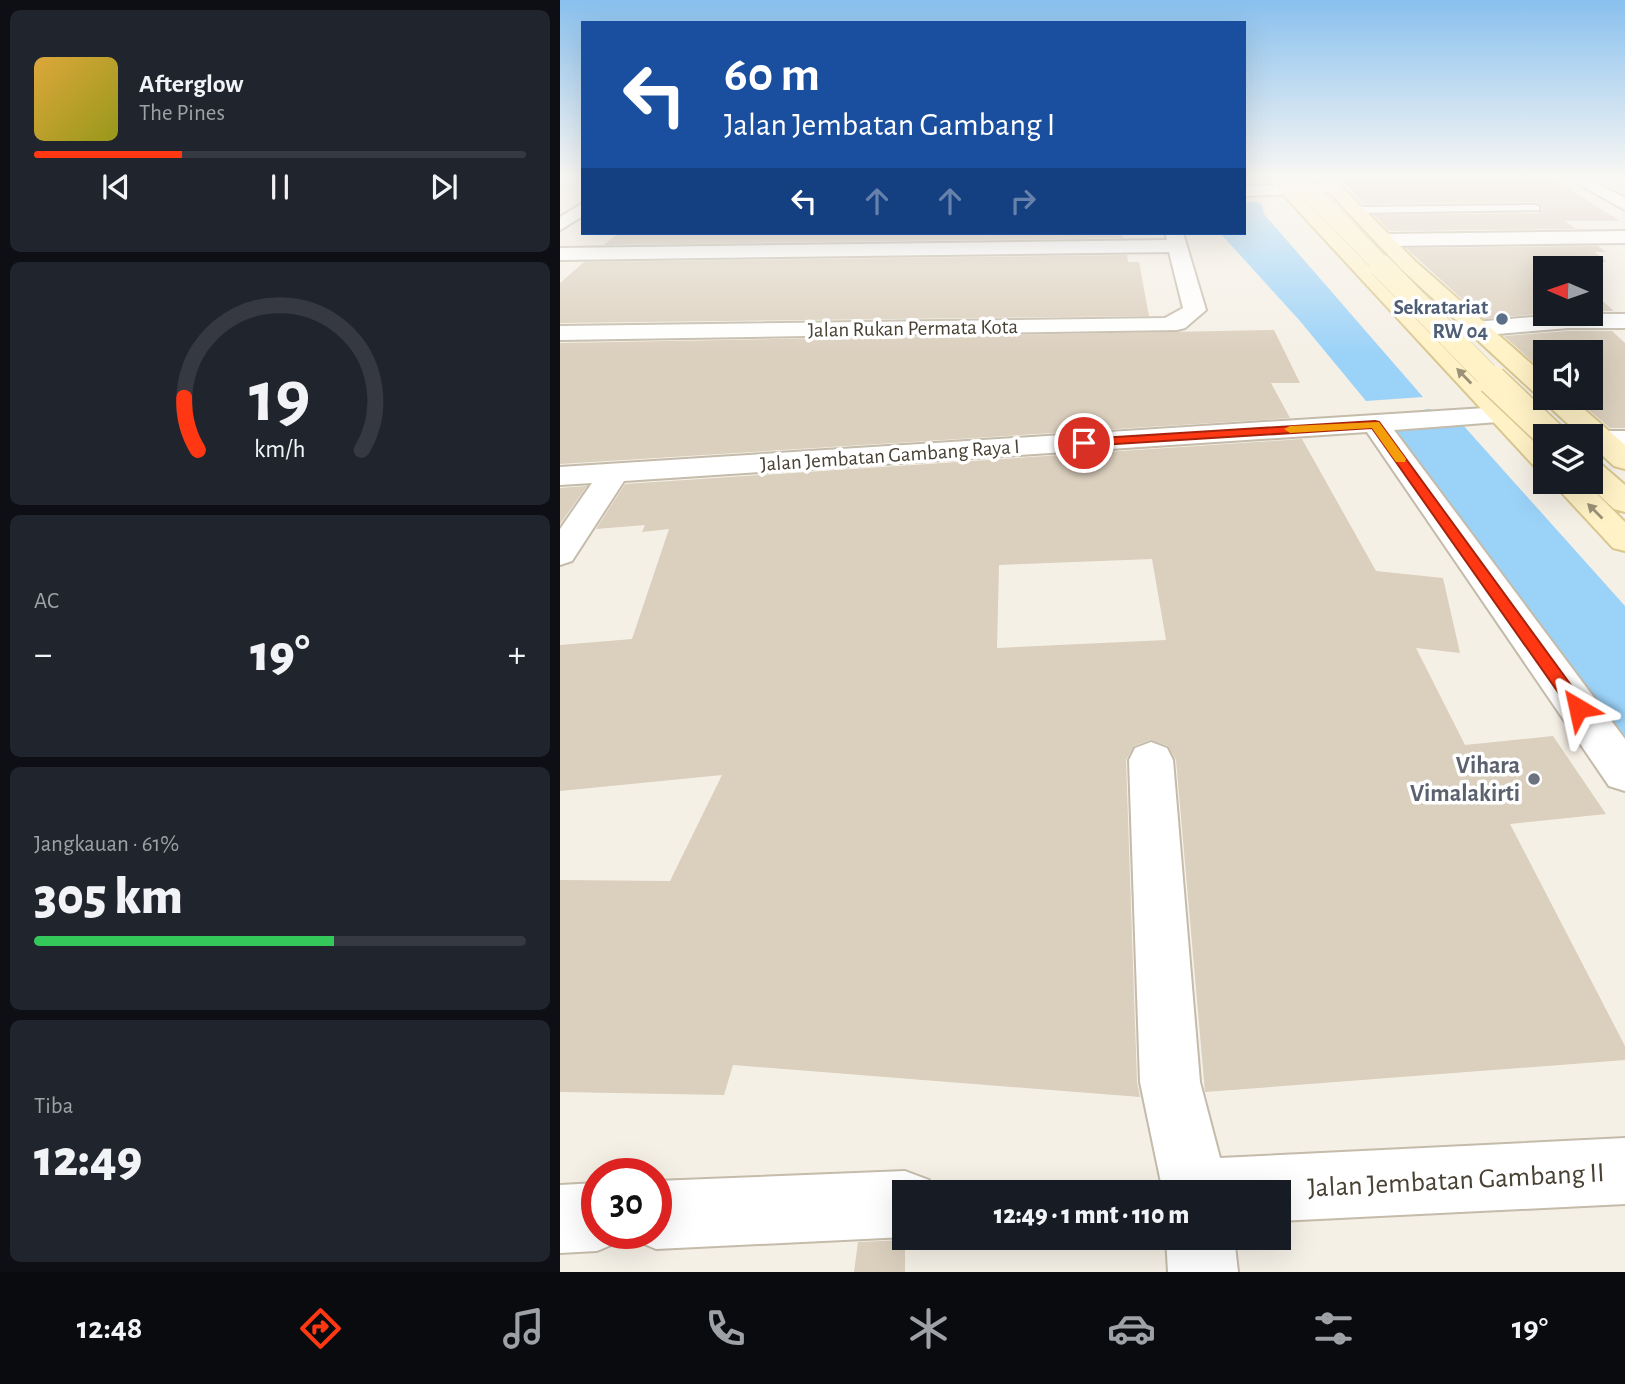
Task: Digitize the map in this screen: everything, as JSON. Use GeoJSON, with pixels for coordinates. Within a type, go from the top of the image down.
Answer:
{"type":"FeatureCollection","features":[{"type":"Feature","properties":{"kind":"street","name":"Jalan Rukan Permata Kota"},"geometry":{"type":"LineString","coordinates":[[564,257],[592,236]]}},
{"type":"Feature","properties":{"kind":"street"},"geometry":{"type":"LineString","coordinates":[[1332,236],[1533,448]]}},
{"type":"Feature","properties":{"kind":"street"},"geometry":{"type":"LineString","coordinates":[[1338,236],[1538,424]]}},
{"type":"Feature","properties":{"kind":"street"},"geometry":{"type":"LineString","coordinates":[[1383,236],[1475,329],[1533,380]]}},
{"type":"Feature","properties":{"kind":"street"},"geometry":{"type":"LineString","coordinates":[[1387,240],[1604,236]]}},
{"type":"Feature","properties":{"kind":"street","name":"Jalan Rukan Permata Kota"},"geometry":{"type":"LineString","coordinates":[[560,332],[1165,325],[1177,323],[1195,310],[1176,239],[564,257]]}},
{"type":"Feature","properties":{"kind":"street"},"geometry":{"type":"LineString","coordinates":[[1408,264],[1436,264]]}},
{"type":"Feature","properties":{"kind":"street"},"geometry":{"type":"LineString","coordinates":[[1475,329],[1569,321],[1625,321]]}},
{"type":"Feature","properties":{"kind":"street"},"geometry":{"type":"LineString","coordinates":[[1571,410],[1614,440],[1625,460]]}},
{"type":"Feature","properties":{"kind":"street","name":"Jalan Jembatan Gambang Raya I"},"geometry":{"type":"LineString","coordinates":[[560,476],[1501,415]]}},
{"type":"Feature","properties":{"kind":"street"},"geometry":{"type":"LineString","coordinates":[[1378,424],[1625,774]]}},
{"type":"Feature","properties":{"kind":"street"},"geometry":{"type":"LineString","coordinates":[[560,554],[614,473]]}},
{"type":"Feature","properties":{"kind":"street"},"geometry":{"type":"LineString","coordinates":[[1603,482],[1625,502]]}},
{"type":"Feature","properties":{"kind":"street"},"geometry":{"type":"LineString","coordinates":[[1579,494],[1625,541]]}},
{"type":"Feature","properties":{"kind":"street"},"geometry":{"type":"LineString","coordinates":[[1151,760],[1170,1082],[1192,1180]]}},
{"type":"Feature","properties":{"kind":"street","name":"Jalan Jembatan Gambang II"},"geometry":{"type":"LineString","coordinates":[[1291,1188],[1625,1171]]}},
{"type":"Feature","properties":{"kind":"street"},"geometry":{"type":"LineString","coordinates":[[672,1214],[892,1205]]}},
{"type":"Feature","properties":{"kind":"street"},"geometry":{"type":"LineString","coordinates":[[560,1219],[581,1218]]}},
{"type":"Feature","properties":{"kind":"street"},"geometry":{"type":"LineString","coordinates":[[1201,1250],[1203,1272]]}},
{"type":"Feature","properties":{"kind":"water"},"geometry":{"type":"Polygon","coordinates":[[[1223,236],[1283,236],[1423,397],[1366,401],[1300,321],[1223,236]]]}},
{"type":"Feature","properties":{"kind":"water"},"geometry":{"type":"Polygon","coordinates":[[[1463,434],[1625,610],[1625,745],[1394,440],[1463,434]]]}},
{"type":"Feature","properties":{"kind":"building"},"geometry":{"type":"Polygon","coordinates":[[[614,236],[1123,238],[604,245],[614,236]]]}},
{"type":"Feature","properties":{"kind":"building"},"geometry":{"type":"Polygon","coordinates":[[[1598,246],[1606,252],[1595,252],[1600,256],[1533,256],[1533,314],[1484,319],[1406,248],[1598,246]]]}},
{"type":"Feature","properties":{"kind":"building"},"geometry":{"type":"Polygon","coordinates":[[[1127,255],[1128,262],[1139,262],[1149,316],[560,323],[560,283],[584,262],[1127,255]]]}},
{"type":"Feature","properties":{"kind":"building"},"geometry":{"type":"Polygon","coordinates":[[[1603,301],[1614,311],[1603,311],[1603,301]]]}},
{"type":"Feature","properties":{"kind":"building"},"geometry":{"type":"Polygon","coordinates":[[[1274,330],[1300,383],[1271,383],[1290,418],[560,464],[560,343],[1274,330]]]}},
{"type":"Feature","properties":{"kind":"building"},"geometry":{"type":"Polygon","coordinates":[[[1612,331],[1625,343],[1625,428],[1610,428],[1589,410],[1603,410],[1603,340],[1533,340],[1533,362],[1504,336],[1612,331]]]}},
{"type":"Feature","properties":{"kind":"building"},"geometry":{"type":"Polygon","coordinates":[[[1302,439],[1376,571],[1443,578],[1460,653],[1416,648],[1465,745],[1553,736],[1606,814],[1510,824],[1625,1046],[1625,1060],[1205,1092],[1176,760],[1168,746],[1150,740],[1134,746],[1126,760],[1137,1082],[1140,1097],[733,1065],[724,1095],[560,1092],[560,880],[670,881],[722,775],[560,791],[560,645],[632,639],[669,529],[642,532],[645,525],[596,529],[625,484],[1302,439]],[[1152,559],[999,565],[997,648],[1166,640],[1152,559]]]}},
{"type":"Feature","properties":{"kind":"building"},"geometry":{"type":"Polygon","coordinates":[[[587,486],[560,524],[560,488],[587,486]]]}},
{"type":"Feature","properties":{"kind":"building"},"geometry":{"type":"Polygon","coordinates":[[[892,1241],[892,1250],[905,1250],[905,1272],[854,1272],[858,1242],[892,1241]]]}},
{"type":"Feature","properties":{"kind":"waterway"},"geometry":{"type":"LineString","coordinates":[[1428,431],[1625,673]]}},
{"type":"Feature","properties":{"kind":"slow traffic"},"geometry":{"type":"LineString","coordinates":[[1290,429],[1375,424],[1400,459]]}},
{"type":"Feature","properties":{"kind":"place","name":"Sekratariat RW 04"},"geometry":{"type":"Point","coordinates":[1502,319]}},
{"type":"Feature","properties":{"kind":"place","name":"Vihara Vimalakirti"},"geometry":{"type":"Point","coordinates":[1534,779]}},
{"type":"Feature","properties":{"kind":"route"},"geometry":{"type":"LineString","coordinates":[[1084,443],[1375,424],[1578,708]]}}]}
